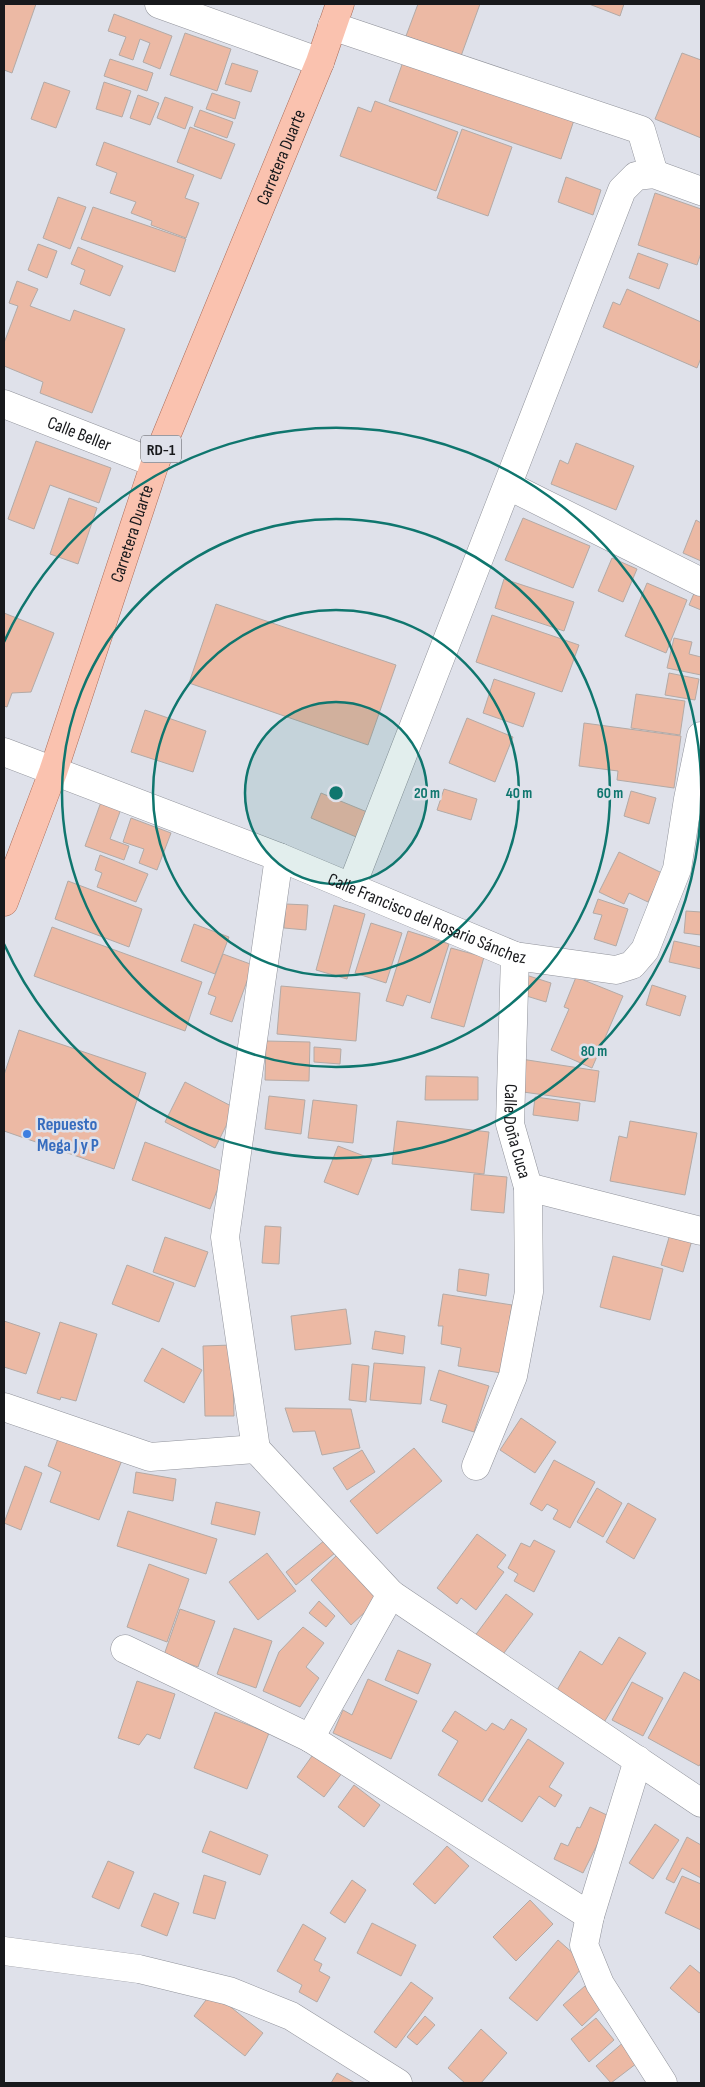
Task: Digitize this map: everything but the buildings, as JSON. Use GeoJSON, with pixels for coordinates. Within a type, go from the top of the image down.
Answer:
{"type":"FeatureCollection","features":[{"type":"Feature","properties":{"kind":"main road","name":"Carretera Duarte"},"geometry":{"type":"LineString","coordinates":[[4,902],[53,772],[155,463],[320,62],[336,15]]}},
{"type":"Feature","properties":{"kind":"street"},"geometry":{"type":"LineString","coordinates":[[159,4],[320,62]]}},
{"type":"Feature","properties":{"kind":"street"},"geometry":{"type":"LineString","coordinates":[[336,15],[641,130],[654,174]]}},
{"type":"Feature","properties":{"kind":"street"},"geometry":{"type":"LineString","coordinates":[[351,888],[509,486],[622,190],[636,176],[654,174],[701,191]]}},
{"type":"Feature","properties":{"kind":"street","name":"Calle Beller"},"geometry":{"type":"LineString","coordinates":[[4,404],[155,463]]}},
{"type":"Feature","properties":{"kind":"street"},"geometry":{"type":"LineString","coordinates":[[509,486],[701,582]]}},
{"type":"Feature","properties":{"kind":"street","name":"Calle Francisco del Rosario Sánchez"},"geometry":{"type":"LineString","coordinates":[[4,752],[279,857],[515,956],[616,970],[632,965],[645,950],[677,869],[688,799],[701,736]]}},
{"type":"Feature","properties":{"kind":"street"},"geometry":{"type":"LineString","coordinates":[[279,857],[225,1237],[256,1449],[391,1594],[701,1803]]}},
{"type":"Feature","properties":{"kind":"street","name":"Calle Doña Cuca"},"geometry":{"type":"LineString","coordinates":[[515,956],[510,1124],[528,1187],[701,1231]]}},
{"type":"Feature","properties":{"kind":"street"},"geometry":{"type":"LineString","coordinates":[[476,1466],[513,1376],[529,1292],[528,1187]]}},
{"type":"Feature","properties":{"kind":"street"},"geometry":{"type":"LineString","coordinates":[[4,1407],[150,1457],[256,1449]]}},
{"type":"Feature","properties":{"kind":"street"},"geometry":{"type":"LineString","coordinates":[[310,1738],[391,1594]]}},
{"type":"Feature","properties":{"kind":"street"},"geometry":{"type":"LineString","coordinates":[[125,1649],[310,1738],[590,1916]]}},
{"type":"Feature","properties":{"kind":"street"},"geometry":{"type":"LineString","coordinates":[[638,1760],[590,1916],[584,1945],[600,1984],[663,2083]]}},
{"type":"Feature","properties":{"kind":"street"},"geometry":{"type":"LineString","coordinates":[[4,1951],[139,1968],[229,1991],[291,2016],[398,2083]]}},
{"type":"Feature","properties":{"kind":"place","name":"Repuesto Mega J y P"},"geometry":{"type":"Point","coordinates":[27,1134]}}]}
